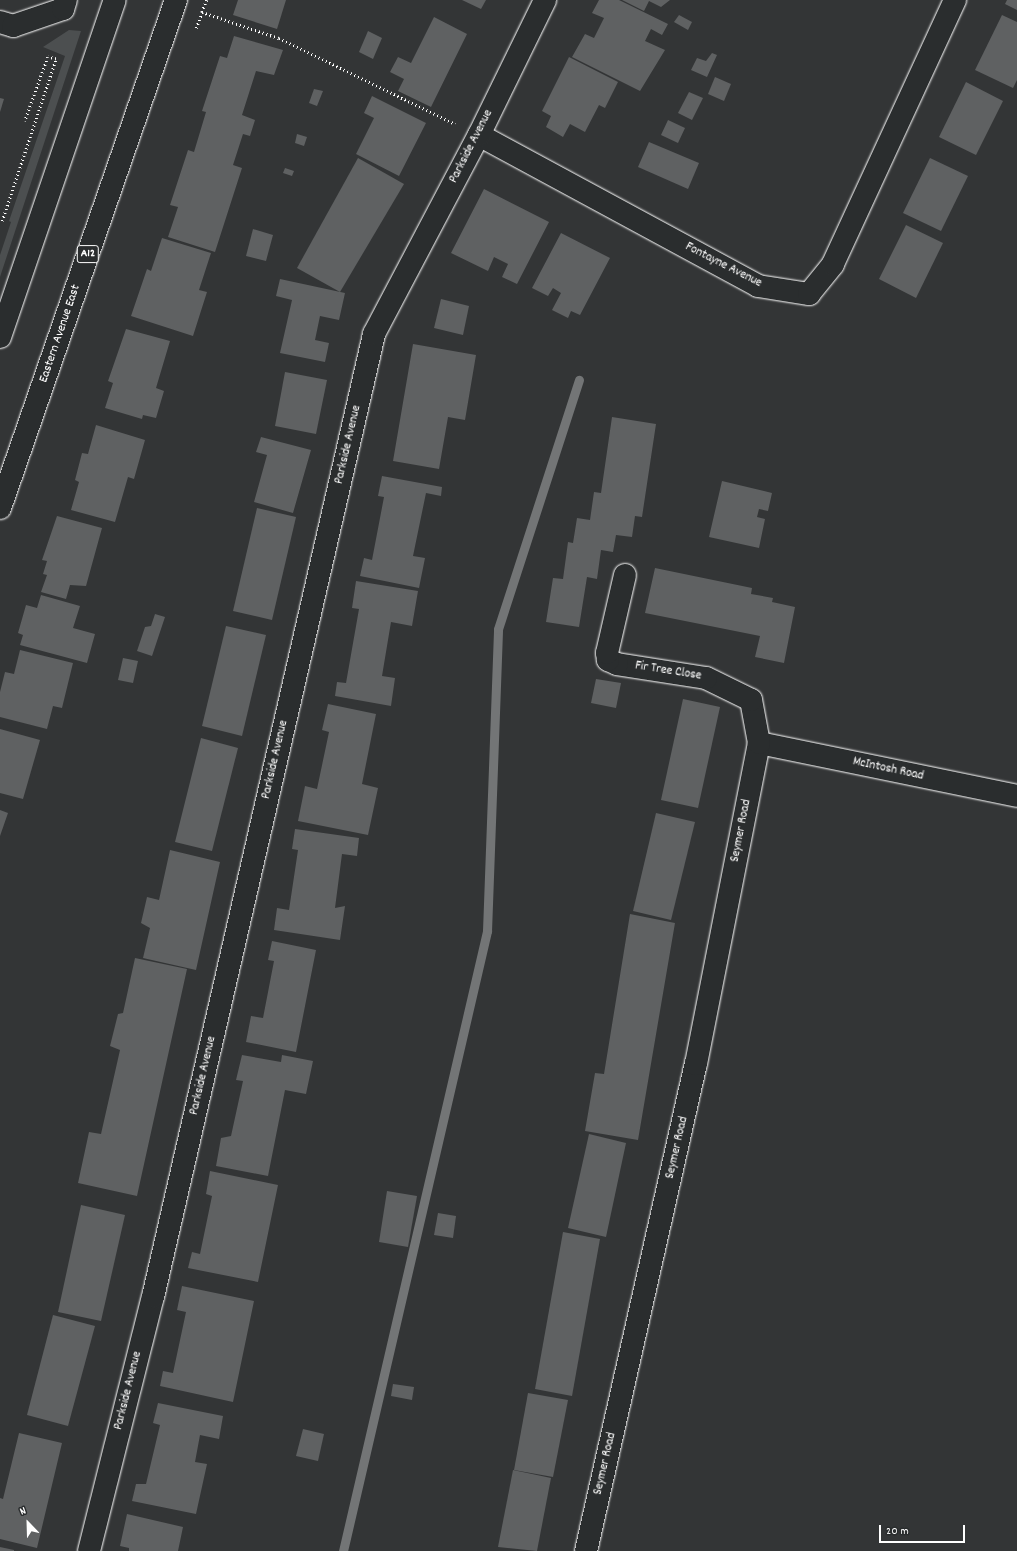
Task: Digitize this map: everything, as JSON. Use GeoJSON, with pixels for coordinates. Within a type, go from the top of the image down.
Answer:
{"type":"FeatureCollection","features":[{"type":"Feature","properties":{"kind":"main road"},"geometry":{"type":"LineString","coordinates":[[7,24],[63,9],[66,0]]}},
{"type":"Feature","properties":{"kind":"main road"},"geometry":{"type":"LineString","coordinates":[[0,337],[115,0]]}},
{"type":"Feature","properties":{"kind":"main road","name":"Eastern Avenue East"},"geometry":{"type":"LineString","coordinates":[[0,508],[176,0]]}},
{"type":"Feature","properties":{"kind":"main road","name":"Parkside Avenue"},"geometry":{"type":"LineString","coordinates":[[89,1551],[153,1297],[374,334],[479,135],[545,0]]}},
{"type":"Feature","properties":{"kind":"main road","name":"Fontayne Avenue"},"geometry":{"type":"LineString","coordinates":[[479,135],[758,286],[809,294],[833,264],[955,0]]}},
{"type":"Feature","properties":{"kind":"main road","name":"Fir Tree Close"},"geometry":{"type":"LineString","coordinates":[[624,575],[607,652],[608,660],[617,664],[706,678],[751,700],[759,743]]}},
{"type":"Feature","properties":{"kind":"main road","name":"McIntosh Road"},"geometry":{"type":"LineString","coordinates":[[759,743],[1017,796]]}},
{"type":"Feature","properties":{"kind":"main road","name":"Seymer Road"},"geometry":{"type":"LineString","coordinates":[[586,1551],[696,1064],[759,743]]}},
{"type":"Feature","properties":{"kind":"path"},"geometry":{"type":"LineString","coordinates":[[206,0],[202,12],[279,38],[479,135]]}},
{"type":"Feature","properties":{"kind":"path"},"geometry":{"type":"LineString","coordinates":[[2,221],[56,59],[48,57],[25,121]]}},
{"type":"Feature","properties":{"kind":"shaded area"},"geometry":{"type":"Polygon","coordinates":[[[69,30],[81,31],[0,277],[0,255],[11,222],[9,221],[65,56],[43,47],[69,30]]]}},
{"type":"Feature","properties":{"kind":"building"},"geometry":{"type":"Polygon","coordinates":[[[238,0],[286,0],[277,29],[233,15],[238,0]]]}},
{"type":"Feature","properties":{"kind":"building"},"geometry":{"type":"Polygon","coordinates":[[[462,0],[486,0],[481,9],[462,0]]]}},
{"type":"Feature","properties":{"kind":"building"},"geometry":{"type":"Polygon","coordinates":[[[599,0],[619,0],[668,24],[662,35],[651,29],[645,41],[665,50],[640,91],[572,57],[585,34],[594,38],[604,18],[592,13],[599,0]]]}},
{"type":"Feature","properties":{"kind":"building"},"geometry":{"type":"Polygon","coordinates":[[[622,0],[670,0],[661,7],[649,1],[644,11],[622,0]]]}},
{"type":"Feature","properties":{"kind":"building"},"geometry":{"type":"Polygon","coordinates":[[[1007,0],[1017,0],[1017,10],[1005,4],[1007,0]]]}},
{"type":"Feature","properties":{"kind":"building"},"geometry":{"type":"Polygon","coordinates":[[[679,15],[692,22],[688,30],[674,22],[679,15]]]}},
{"type":"Feature","properties":{"kind":"building"},"geometry":{"type":"Polygon","coordinates":[[[1002,15],[1017,22],[1017,80],[1013,88],[975,70],[1002,15]]]}},
{"type":"Feature","properties":{"kind":"building"},"geometry":{"type":"Polygon","coordinates":[[[434,17],[467,34],[431,107],[398,91],[404,79],[390,72],[398,57],[411,63],[434,17]]]}},
{"type":"Feature","properties":{"kind":"building"},"geometry":{"type":"Polygon","coordinates":[[[368,31],[382,38],[373,59],[359,52],[368,31]]]}},
{"type":"Feature","properties":{"kind":"building"},"geometry":{"type":"Polygon","coordinates":[[[234,36],[283,50],[274,75],[256,71],[242,115],[255,120],[250,136],[243,134],[233,165],[242,168],[215,252],[168,237],[178,207],[170,205],[188,150],[194,152],[206,112],[202,111],[220,56],[227,58],[234,36]]]}},
{"type":"Feature","properties":{"kind":"building"},"geometry":{"type":"Polygon","coordinates":[[[712,53],[717,55],[707,77],[691,70],[697,58],[706,61],[712,53]]]}},
{"type":"Feature","properties":{"kind":"building"},"geometry":{"type":"Polygon","coordinates":[[[569,57],[618,82],[605,108],[599,105],[585,132],[570,124],[563,137],[546,127],[551,116],[542,111],[569,57]]]}},
{"type":"Feature","properties":{"kind":"building"},"geometry":{"type":"Polygon","coordinates":[[[715,77],[731,84],[724,101],[708,94],[715,77]]]}},
{"type":"Feature","properties":{"kind":"building"},"geometry":{"type":"Polygon","coordinates":[[[966,82],[1003,101],[976,155],[939,137],[966,82]]]}},
{"type":"Feature","properties":{"kind":"building"},"geometry":{"type":"Polygon","coordinates":[[[314,89],[323,91],[317,106],[309,103],[314,89]]]}},
{"type":"Feature","properties":{"kind":"building"},"geometry":{"type":"Polygon","coordinates":[[[689,92],[703,98],[692,120],[678,113],[689,92]]]}},
{"type":"Feature","properties":{"kind":"building"},"geometry":{"type":"Polygon","coordinates":[[[372,96],[426,123],[399,176],[356,154],[374,118],[364,113],[372,96]]]}},
{"type":"Feature","properties":{"kind":"building"},"geometry":{"type":"Polygon","coordinates":[[[0,98],[4,99],[0,112],[0,98]]]}},
{"type":"Feature","properties":{"kind":"building"},"geometry":{"type":"Polygon","coordinates":[[[668,120],[685,128],[678,143],[661,135],[668,120]]]}},
{"type":"Feature","properties":{"kind":"building"},"geometry":{"type":"Polygon","coordinates":[[[297,134],[307,137],[304,146],[295,143],[297,134]]]}},
{"type":"Feature","properties":{"kind":"building"},"geometry":{"type":"Polygon","coordinates":[[[649,142],[699,163],[688,189],[638,167],[649,142]]]}},
{"type":"Feature","properties":{"kind":"building"},"geometry":{"type":"Polygon","coordinates":[[[358,158],[404,184],[340,292],[297,268],[358,158]]]}},
{"type":"Feature","properties":{"kind":"building"},"geometry":{"type":"Polygon","coordinates":[[[930,158],[968,176],[941,231],[903,213],[930,158]]]}},
{"type":"Feature","properties":{"kind":"building"},"geometry":{"type":"Polygon","coordinates":[[[285,168],[294,171],[292,176],[283,173],[285,168]]]}},
{"type":"Feature","properties":{"kind":"building"},"geometry":{"type":"Polygon","coordinates":[[[484,189],[549,222],[517,284],[502,277],[508,264],[494,257],[488,271],[451,253],[484,189]]]}},
{"type":"Feature","properties":{"kind":"building"},"geometry":{"type":"Polygon","coordinates":[[[906,225],[943,243],[916,298],[879,279],[906,225]]]}},
{"type":"Feature","properties":{"kind":"building"},"geometry":{"type":"Polygon","coordinates":[[[253,229],[273,235],[266,261],[246,256],[253,229]]]}},
{"type":"Feature","properties":{"kind":"building"},"geometry":{"type":"Polygon","coordinates":[[[561,233],[610,258],[580,315],[571,311],[568,318],[552,310],[561,293],[553,288],[548,296],[532,288],[561,233]]]}},
{"type":"Feature","properties":{"kind":"building"},"geometry":{"type":"Polygon","coordinates":[[[162,238],[211,253],[199,290],[207,292],[193,336],[131,316],[147,269],[151,271],[162,238]]]}},
{"type":"Feature","properties":{"kind":"building"},"geometry":{"type":"Polygon","coordinates":[[[280,279],[345,293],[339,320],[320,316],[315,340],[329,343],[325,362],[280,353],[292,300],[276,296],[280,279]]]}},
{"type":"Feature","properties":{"kind":"building"},"geometry":{"type":"Polygon","coordinates":[[[441,299],[469,306],[463,335],[434,328],[441,299]]]}},
{"type":"Feature","properties":{"kind":"building"},"geometry":{"type":"Polygon","coordinates":[[[126,329],[170,341],[156,388],[164,391],[156,418],[143,415],[142,419],[105,408],[113,383],[108,381],[126,329]]]}},
{"type":"Feature","properties":{"kind":"building"},"geometry":{"type":"Polygon","coordinates":[[[413,344],[476,355],[465,420],[448,417],[439,469],[393,461],[413,344]]]}},
{"type":"Feature","properties":{"kind":"building"},"geometry":{"type":"Polygon","coordinates":[[[285,372],[327,380],[316,434],[275,426],[285,372]]]}},
{"type":"Feature","properties":{"kind":"building"},"geometry":{"type":"Polygon","coordinates":[[[612,417],[656,424],[642,517],[635,516],[632,537],[616,535],[613,552],[601,550],[597,579],[587,577],[579,627],[546,622],[553,578],[563,579],[568,542],[573,543],[577,518],[590,520],[594,492],[601,493],[612,417]]]}},
{"type":"Feature","properties":{"kind":"building"},"geometry":{"type":"Polygon","coordinates":[[[96,425],[145,440],[134,479],[128,477],[115,522],[71,510],[79,482],[75,480],[82,453],[88,454],[96,425]]]}},
{"type":"Feature","properties":{"kind":"building"},"geometry":{"type":"Polygon","coordinates":[[[261,437],[311,450],[293,513],[254,502],[267,455],[256,452],[261,437]]]}},
{"type":"Feature","properties":{"kind":"building"},"geometry":{"type":"Polygon","coordinates":[[[382,476],[442,487],[441,496],[426,493],[413,556],[425,558],[419,588],[360,576],[364,558],[372,560],[384,497],[378,496],[382,476]]]}},
{"type":"Feature","properties":{"kind":"building"},"geometry":{"type":"Polygon","coordinates":[[[722,481],[772,493],[768,511],[759,509],[757,517],[765,519],[759,548],[709,537],[722,481]]]}},
{"type":"Feature","properties":{"kind":"building"},"geometry":{"type":"Polygon","coordinates":[[[257,508],[296,517],[272,620],[233,611],[257,508]]]}},
{"type":"Feature","properties":{"kind":"building"},"geometry":{"type":"Polygon","coordinates":[[[57,516],[102,528],[86,586],[70,585],[66,599],[41,592],[47,575],[43,574],[47,561],[42,560],[57,516]]]}},
{"type":"Feature","properties":{"kind":"building"},"geometry":{"type":"Polygon","coordinates":[[[655,568],[752,588],[751,594],[773,598],[772,602],[795,607],[784,663],[755,657],[760,636],[645,613],[655,568]]]}},
{"type":"Feature","properties":{"kind":"building"},"geometry":{"type":"Polygon","coordinates":[[[356,581],[418,591],[412,626],[391,622],[382,676],[395,678],[391,706],[335,696],[337,682],[346,683],[359,609],[352,608],[356,581]]]}},
{"type":"Feature","properties":{"kind":"building"},"geometry":{"type":"Polygon","coordinates":[[[41,595],[80,606],[73,628],[95,634],[87,663],[20,645],[23,635],[18,633],[26,605],[37,608],[41,595]]]}},
{"type":"Feature","properties":{"kind":"building"},"geometry":{"type":"Polygon","coordinates":[[[155,614],[165,617],[152,656],[137,651],[145,627],[151,626],[155,614]]]}},
{"type":"Feature","properties":{"kind":"building"},"geometry":{"type":"Polygon","coordinates":[[[226,626],[266,635],[242,736],[202,726],[226,626]]]}},
{"type":"Feature","properties":{"kind":"building"},"geometry":{"type":"Polygon","coordinates":[[[20,650],[73,663],[62,708],[53,706],[47,729],[0,717],[0,692],[5,672],[14,674],[20,650]]]}},
{"type":"Feature","properties":{"kind":"building"},"geometry":{"type":"Polygon","coordinates":[[[123,658],[138,661],[133,683],[118,680],[123,658]]]}},
{"type":"Feature","properties":{"kind":"building"},"geometry":{"type":"Polygon","coordinates":[[[596,679],[621,683],[616,708],[591,703],[596,679]]]}},
{"type":"Feature","properties":{"kind":"building"},"geometry":{"type":"Polygon","coordinates":[[[683,699],[720,707],[698,808],[661,800],[683,699]]]}},
{"type":"Feature","properties":{"kind":"building"},"geometry":{"type":"Polygon","coordinates":[[[328,704],[376,714],[362,784],[378,788],[368,835],[298,821],[305,786],[317,789],[329,732],[322,730],[328,704]]]}},
{"type":"Feature","properties":{"kind":"building"},"geometry":{"type":"Polygon","coordinates":[[[0,729],[40,740],[23,799],[0,793],[0,729]]]}},
{"type":"Feature","properties":{"kind":"building"},"geometry":{"type":"Polygon","coordinates":[[[201,738],[238,748],[212,851],[175,842],[201,738]]]}},
{"type":"Feature","properties":{"kind":"building"},"geometry":{"type":"Polygon","coordinates":[[[0,810],[8,813],[0,836],[0,810]]]}},
{"type":"Feature","properties":{"kind":"building"},"geometry":{"type":"Polygon","coordinates":[[[656,813],[695,822],[671,920],[633,911],[656,813]]]}},
{"type":"Feature","properties":{"kind":"building"},"geometry":{"type":"Polygon","coordinates":[[[295,829],[359,838],[357,856],[342,854],[335,908],[345,906],[340,940],[274,930],[277,908],[289,910],[298,850],[292,849],[295,829]]]}},
{"type":"Feature","properties":{"kind":"building"},"geometry":{"type":"Polygon","coordinates":[[[170,850],[220,862],[196,970],[143,958],[150,928],[141,923],[147,897],[159,900],[170,850]]]}},
{"type":"Feature","properties":{"kind":"building"},"geometry":{"type":"Polygon","coordinates":[[[630,914],[675,923],[638,1140],[585,1131],[595,1073],[604,1074],[630,914]]]}},
{"type":"Feature","properties":{"kind":"building"},"geometry":{"type":"Polygon","coordinates":[[[272,941],[316,950],[296,1052],[246,1042],[251,1016],[263,1018],[274,961],[268,960],[272,941]]]}},
{"type":"Feature","properties":{"kind":"building"},"geometry":{"type":"Polygon","coordinates":[[[135,958],[187,969],[137,1196],[78,1183],[89,1132],[101,1134],[120,1050],[110,1046],[118,1014],[123,1013],[135,958]]]}},
{"type":"Feature","properties":{"kind":"building"},"geometry":{"type":"Polygon","coordinates":[[[242,1055],[281,1062],[282,1055],[313,1061],[306,1094],[285,1090],[268,1176],[216,1166],[221,1138],[231,1136],[243,1081],[236,1080],[242,1055]]]}},
{"type":"Feature","properties":{"kind":"building"},"geometry":{"type":"Polygon","coordinates":[[[589,1134],[626,1143],[606,1237],[568,1228],[589,1134]]]}},
{"type":"Feature","properties":{"kind":"building"},"geometry":{"type":"Polygon","coordinates":[[[210,1171],[278,1185],[258,1282],[188,1268],[192,1252],[200,1254],[212,1196],[206,1194],[210,1171]]]}},
{"type":"Feature","properties":{"kind":"building"},"geometry":{"type":"Polygon","coordinates":[[[387,1191],[417,1196],[408,1247],[379,1242],[387,1191]]]}},
{"type":"Feature","properties":{"kind":"building"},"geometry":{"type":"Polygon","coordinates":[[[81,1205],[125,1215],[101,1321],[58,1312],[81,1205]]]}},
{"type":"Feature","properties":{"kind":"building"},"geometry":{"type":"Polygon","coordinates":[[[438,1213],[456,1216],[453,1238],[434,1235],[438,1213]]]}},
{"type":"Feature","properties":{"kind":"building"},"geometry":{"type":"Polygon","coordinates":[[[563,1232],[600,1239],[572,1396],[535,1389],[563,1232]]]}},
{"type":"Feature","properties":{"kind":"building"},"geometry":{"type":"Polygon","coordinates":[[[182,1286],[254,1301],[233,1402],[160,1386],[163,1371],[173,1373],[186,1312],[177,1310],[182,1286]]]}},
{"type":"Feature","properties":{"kind":"building"},"geometry":{"type":"Polygon","coordinates":[[[53,1315],[95,1326],[68,1426],[27,1415],[53,1315]]]}},
{"type":"Feature","properties":{"kind":"building"},"geometry":{"type":"Polygon","coordinates":[[[393,1384],[414,1387],[412,1400],[391,1396],[393,1384]]]}},
{"type":"Feature","properties":{"kind":"building"},"geometry":{"type":"Polygon","coordinates":[[[528,1393],[568,1400],[553,1477],[514,1470],[528,1393]]]}},
{"type":"Feature","properties":{"kind":"building"},"geometry":{"type":"Polygon","coordinates":[[[158,1403],[223,1416],[219,1439],[200,1435],[195,1462],[207,1464],[196,1514],[132,1501],[136,1484],[146,1484],[160,1425],[153,1423],[158,1403]]]}},
{"type":"Feature","properties":{"kind":"building"},"geometry":{"type":"Polygon","coordinates":[[[303,1429],[324,1434],[318,1461],[296,1456],[303,1429]]]}},
{"type":"Feature","properties":{"kind":"building"},"geometry":{"type":"Polygon","coordinates":[[[19,1433],[62,1443],[37,1548],[0,1539],[0,1498],[3,1499],[19,1433]]]}},
{"type":"Feature","properties":{"kind":"building"},"geometry":{"type":"Polygon","coordinates":[[[513,1470],[551,1478],[537,1551],[498,1547],[513,1470]]]}},
{"type":"Feature","properties":{"kind":"building"},"geometry":{"type":"Polygon","coordinates":[[[127,1514],[183,1527],[178,1551],[129,1551],[129,1548],[120,1546],[127,1514]]]}},
{"type":"Feature","properties":{"kind":"building"},"geometry":{"type":"Polygon","coordinates":[[[0,1547],[14,1550],[14,1551],[0,1551],[0,1547]]]}},
{"type":"Feature","properties":{"kind":"waterway"},"geometry":{"type":"LineString","coordinates":[[343,1551],[487,931],[498,629],[579,380]]}}]}
